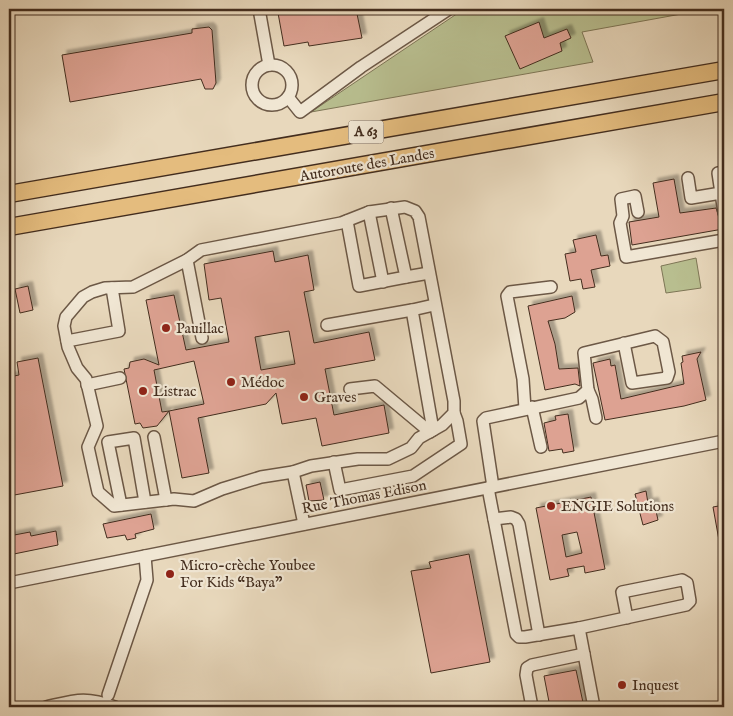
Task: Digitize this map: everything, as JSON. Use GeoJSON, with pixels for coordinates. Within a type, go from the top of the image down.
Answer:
{"type":"FeatureCollection","features":[{"type":"Feature","properties":{"kind":"highway","name":"A 63"},"geometry":{"type":"LineString","coordinates":[[9,194],[724,70]]}},
{"type":"Feature","properties":{"kind":"highway","name":"Autoroute des Landes"},"geometry":{"type":"LineString","coordinates":[[9,227],[724,102]]}},
{"type":"Feature","properties":{"kind":"highway"},"geometry":{"type":"LineString","coordinates":[[9,231],[58,218]]}},
{"type":"Feature","properties":{"kind":"street"},"geometry":{"type":"LineString","coordinates":[[259,9],[269,65]]}},
{"type":"Feature","properties":{"kind":"street"},"geometry":{"type":"LineString","coordinates":[[288,97],[300,112],[361,67],[449,9]]}},
{"type":"Feature","properties":{"kind":"street"},"geometry":{"type":"LineString","coordinates":[[269,65],[282,68],[287,72],[292,85],[288,97],[283,102],[271,105],[259,100],[255,95],[252,83],[254,76],[263,67],[269,65]]}},
{"type":"Feature","properties":{"kind":"street"},"geometry":{"type":"LineString","coordinates":[[718,173],[724,213]]}},
{"type":"Feature","properties":{"kind":"street"},"geometry":{"type":"LineString","coordinates":[[688,178],[691,198],[721,193]]}},
{"type":"Feature","properties":{"kind":"street"},"geometry":{"type":"LineString","coordinates":[[638,212],[635,196],[621,199],[623,216],[620,223],[626,257],[724,240]]}},
{"type":"Feature","properties":{"kind":"street"},"geometry":{"type":"LineString","coordinates":[[334,462],[340,490],[413,476],[461,444],[419,217],[415,211],[405,207],[369,212],[347,221],[201,250],[187,260],[132,287],[105,288],[92,292],[74,306],[64,326],[67,341],[77,368],[86,379],[97,426],[88,447],[98,492],[114,506],[166,500],[194,501],[222,489],[261,477],[292,472],[311,466],[334,462],[388,460],[412,448],[431,431],[442,425],[454,413]]}},
{"type":"Feature","properties":{"kind":"street"},"geometry":{"type":"LineString","coordinates":[[391,208],[406,277]]}},
{"type":"Feature","properties":{"kind":"street"},"geometry":{"type":"LineString","coordinates":[[369,212],[383,282]]}},
{"type":"Feature","properties":{"kind":"street"},"geometry":{"type":"LineString","coordinates":[[347,221],[359,286],[429,273]]}},
{"type":"Feature","properties":{"kind":"street"},"geometry":{"type":"LineString","coordinates":[[187,260],[202,338]]}},
{"type":"Feature","properties":{"kind":"street"},"geometry":{"type":"LineString","coordinates":[[541,447],[529,408],[507,296],[510,292],[552,287]]}},
{"type":"Feature","properties":{"kind":"street"},"geometry":{"type":"LineString","coordinates":[[67,341],[119,331],[112,288]]}},
{"type":"Feature","properties":{"kind":"street"},"geometry":{"type":"LineString","coordinates":[[328,325],[434,305]]}},
{"type":"Feature","properties":{"kind":"street"},"geometry":{"type":"LineString","coordinates":[[412,310],[431,431]]}},
{"type":"Feature","properties":{"kind":"street"},"geometry":{"type":"LineString","coordinates":[[596,418],[588,390],[584,353],[624,343],[656,336],[663,342],[669,372],[667,378],[632,383],[624,343]]}},
{"type":"Feature","properties":{"kind":"street"},"geometry":{"type":"LineString","coordinates":[[87,385],[120,378]]}},
{"type":"Feature","properties":{"kind":"street"},"geometry":{"type":"LineString","coordinates":[[350,389],[375,386],[431,431]]}},
{"type":"Feature","properties":{"kind":"street"},"geometry":{"type":"LineString","coordinates":[[588,390],[579,398],[486,418],[483,421],[494,519],[516,634],[519,637],[579,628],[686,606],[690,601],[687,583],[682,580],[622,592],[627,618]]}},
{"type":"Feature","properties":{"kind":"street"},"geometry":{"type":"LineString","coordinates":[[154,437],[166,500]]}},
{"type":"Feature","properties":{"kind":"street"},"geometry":{"type":"LineString","coordinates":[[121,505],[108,442],[134,438],[145,502]]}},
{"type":"Feature","properties":{"kind":"street","name":"Rue Thomas Edison"},"geometry":{"type":"LineString","coordinates":[[9,583],[724,441]]}},
{"type":"Feature","properties":{"kind":"street"},"geometry":{"type":"LineString","coordinates":[[292,472],[304,524]]}},
{"type":"Feature","properties":{"kind":"street"},"geometry":{"type":"LineString","coordinates":[[494,519],[511,517],[518,522],[539,635]]}},
{"type":"Feature","properties":{"kind":"street"},"geometry":{"type":"LineString","coordinates":[[108,695],[147,580],[146,556]]}},
{"type":"Feature","properties":{"kind":"street"},"geometry":{"type":"LineString","coordinates":[[579,628],[594,707]]}},
{"type":"Feature","properties":{"kind":"street"},"geometry":{"type":"LineString","coordinates":[[532,707],[526,675],[530,666],[584,654]]}},
{"type":"Feature","properties":{"kind":"street"},"geometry":{"type":"LineString","coordinates":[[46,707],[81,699],[97,701],[115,707]]}},
{"type":"Feature","properties":{"kind":"green space"},"geometry":{"type":"Polygon","coordinates":[[[464,9],[709,9],[582,32],[593,62],[311,112],[464,9]]]}},
{"type":"Feature","properties":{"kind":"green space"},"geometry":{"type":"Polygon","coordinates":[[[696,258],[701,288],[666,293],[661,266],[696,258]]]}},
{"type":"Feature","properties":{"kind":"building"},"geometry":{"type":"Polygon","coordinates":[[[288,9],[356,9],[362,38],[309,46],[308,42],[284,46],[278,13],[288,12],[288,9]]]}},
{"type":"Feature","properties":{"kind":"building"},"geometry":{"type":"Polygon","coordinates":[[[539,22],[544,38],[567,29],[571,38],[560,43],[562,51],[520,69],[505,36],[539,22]]]}},
{"type":"Feature","properties":{"kind":"building"},"geometry":{"type":"Polygon","coordinates":[[[209,27],[212,30],[216,83],[213,89],[205,89],[201,79],[70,102],[62,55],[192,33],[192,29],[209,27]]]}},
{"type":"Feature","properties":{"kind":"building"},"geometry":{"type":"Polygon","coordinates":[[[674,179],[680,213],[716,208],[723,229],[632,245],[629,222],[659,217],[653,183],[674,179]]]}},
{"type":"Feature","properties":{"kind":"building"},"geometry":{"type":"Polygon","coordinates":[[[596,235],[601,256],[608,255],[610,266],[591,270],[595,287],[583,289],[581,279],[570,281],[565,254],[576,252],[573,240],[596,235]]]}},
{"type":"Feature","properties":{"kind":"building"},"geometry":{"type":"Polygon","coordinates":[[[273,251],[275,262],[308,255],[314,290],[304,292],[314,343],[369,332],[375,360],[325,369],[334,415],[384,405],[389,433],[322,446],[316,418],[282,424],[276,393],[266,404],[198,418],[209,473],[182,478],[169,411],[157,426],[143,428],[140,423],[135,424],[124,369],[129,368],[130,362],[144,359],[159,365],[146,300],[174,295],[186,350],[229,342],[221,298],[209,300],[204,264],[273,251]],[[289,331],[255,337],[261,370],[295,364],[289,331]],[[194,361],[154,370],[162,412],[204,404],[194,361]]]}},
{"type":"Feature","properties":{"kind":"building"},"geometry":{"type":"Polygon","coordinates":[[[28,286],[33,310],[20,313],[15,289],[28,286]]]}},
{"type":"Feature","properties":{"kind":"building"},"geometry":{"type":"Polygon","coordinates":[[[572,296],[575,312],[565,318],[548,321],[555,344],[559,369],[578,368],[580,386],[575,384],[545,390],[528,306],[572,296]]]}},
{"type":"Feature","properties":{"kind":"building"},"geometry":{"type":"Polygon","coordinates":[[[701,352],[697,359],[706,400],[684,406],[605,420],[593,363],[610,359],[611,366],[615,365],[621,399],[684,384],[682,356],[701,352]]]}},
{"type":"Feature","properties":{"kind":"building"},"geometry":{"type":"Polygon","coordinates":[[[38,358],[63,486],[9,496],[9,377],[19,375],[17,362],[38,358]]]}},
{"type":"Feature","properties":{"kind":"building"},"geometry":{"type":"Polygon","coordinates":[[[568,414],[574,451],[563,453],[562,449],[549,451],[544,423],[556,420],[555,416],[568,414]]]}},
{"type":"Feature","properties":{"kind":"building"},"geometry":{"type":"Polygon","coordinates":[[[320,482],[324,500],[309,501],[306,485],[320,482]]]}},
{"type":"Feature","properties":{"kind":"building"},"geometry":{"type":"Polygon","coordinates":[[[646,491],[648,503],[654,502],[658,520],[643,525],[635,494],[646,491]]]}},
{"type":"Feature","properties":{"kind":"building"},"geometry":{"type":"Polygon","coordinates":[[[591,497],[605,569],[585,573],[584,566],[567,569],[569,576],[550,580],[536,508],[591,497]],[[577,532],[562,535],[566,557],[582,553],[577,532]]]}},
{"type":"Feature","properties":{"kind":"building"},"geometry":{"type":"Polygon","coordinates":[[[724,505],[724,545],[720,546],[713,507],[724,505]]]}},
{"type":"Feature","properties":{"kind":"building"},"geometry":{"type":"Polygon","coordinates":[[[151,514],[154,529],[135,534],[136,538],[127,540],[125,535],[107,538],[103,524],[151,514]]]}},
{"type":"Feature","properties":{"kind":"building"},"geometry":{"type":"Polygon","coordinates":[[[56,531],[58,545],[9,555],[9,536],[30,532],[31,536],[56,531]]]}},
{"type":"Feature","properties":{"kind":"building"},"geometry":{"type":"Polygon","coordinates":[[[469,554],[490,662],[431,673],[411,571],[431,568],[429,562],[469,554]]]}},
{"type":"Feature","properties":{"kind":"building"},"geometry":{"type":"Polygon","coordinates":[[[576,670],[584,707],[550,707],[544,676],[576,670]]]}},
{"type":"Feature","properties":{"kind":"place","name":"Pauillac"},"geometry":{"type":"Point","coordinates":[166,328]}},
{"type":"Feature","properties":{"kind":"place","name":"Médoc"},"geometry":{"type":"Point","coordinates":[231,382]}},
{"type":"Feature","properties":{"kind":"place","name":"Listrac"},"geometry":{"type":"Point","coordinates":[143,391]}},
{"type":"Feature","properties":{"kind":"place","name":"Graves"},"geometry":{"type":"Point","coordinates":[304,397]}},
{"type":"Feature","properties":{"kind":"place","name":"ENGIE Solutions"},"geometry":{"type":"Point","coordinates":[551,506]}},
{"type":"Feature","properties":{"kind":"place","name":"Micro-crèche Youbee For Kids “Baya”"},"geometry":{"type":"Point","coordinates":[170,574]}},
{"type":"Feature","properties":{"kind":"place","name":"Inquest"},"geometry":{"type":"Point","coordinates":[622,685]}}]}
